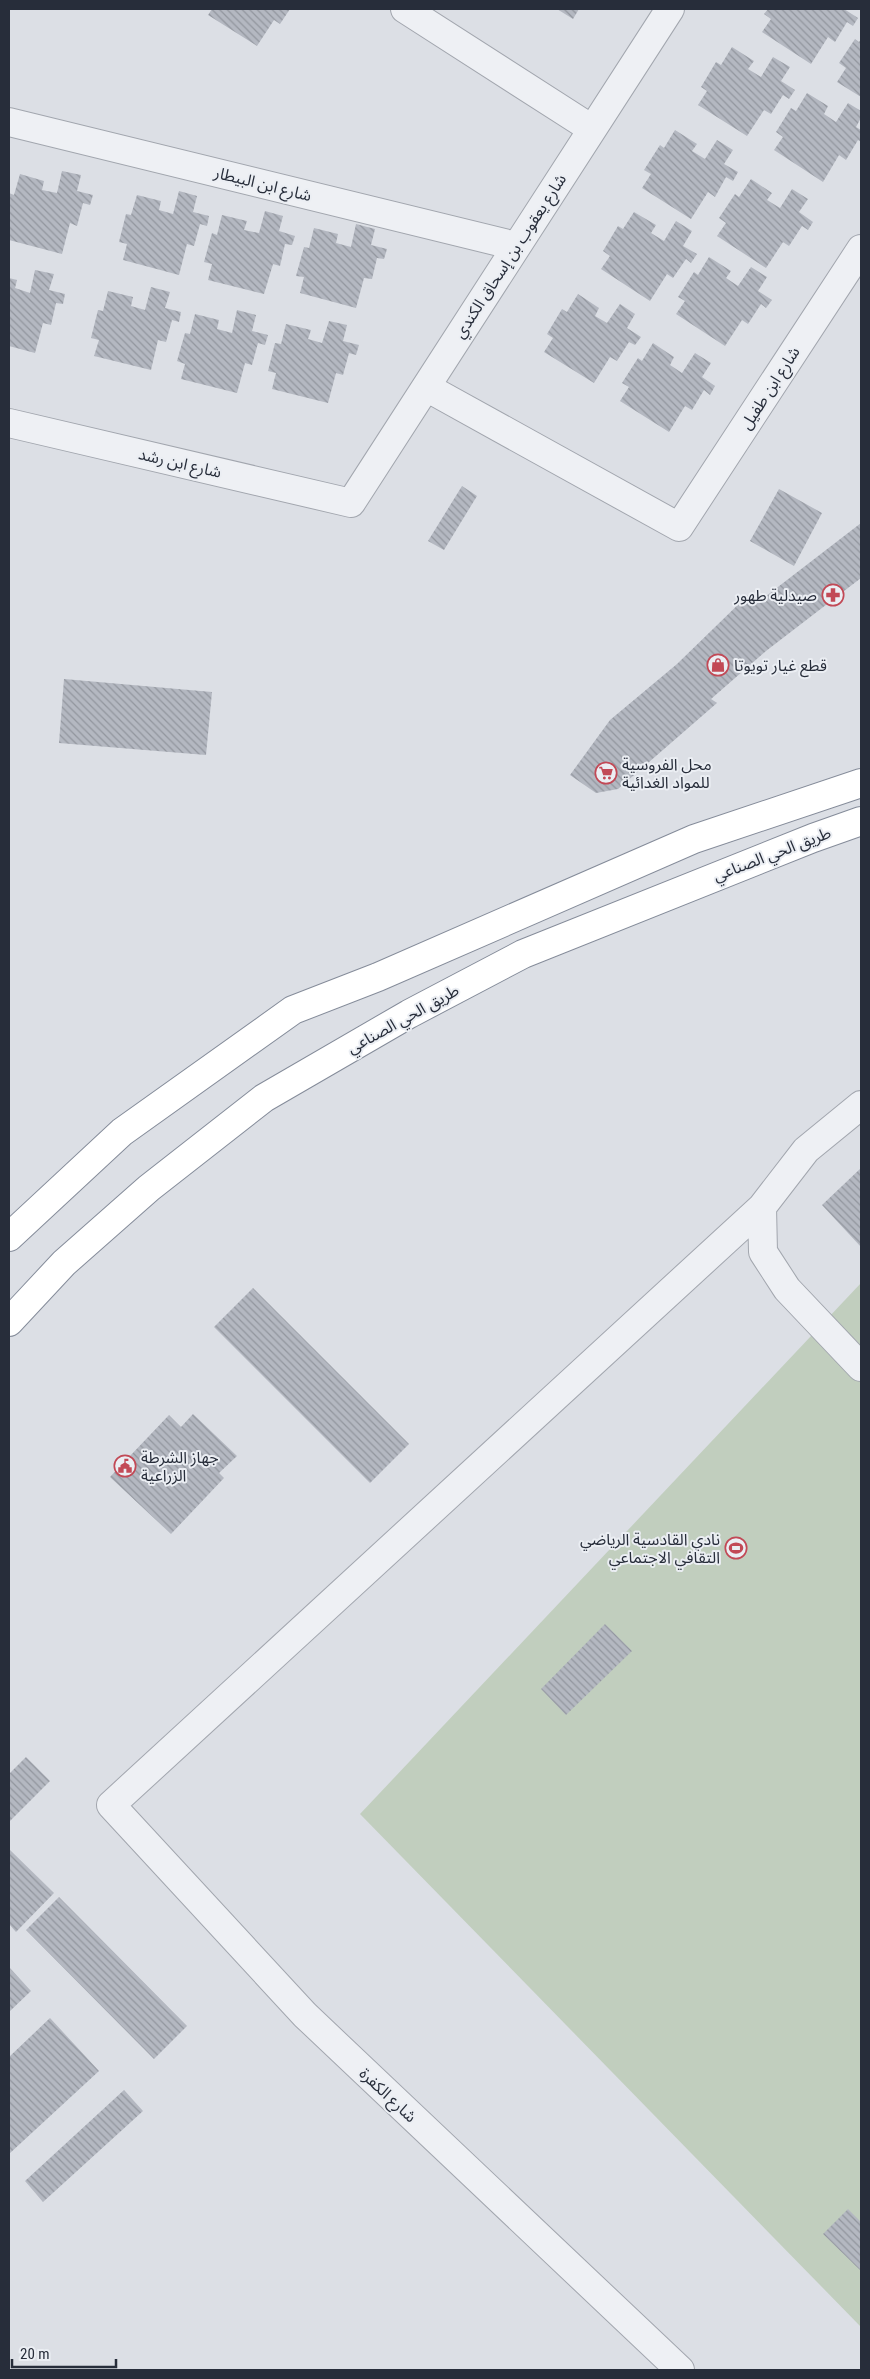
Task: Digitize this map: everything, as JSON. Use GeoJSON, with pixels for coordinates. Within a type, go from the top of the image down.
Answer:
{"type":"FeatureCollection","features":[{"type":"Feature","properties":{"kind":"highway"},"geometry":{"type":"LineString","coordinates":[[9,1237],[122,1132],[293,1010],[378,977],[694,839],[861,783]]}},
{"type":"Feature","properties":{"kind":"highway","name":"طريق الحي الصناعي"},"geometry":{"type":"LineString","coordinates":[[9,1322],[64,1263],[149,1188],[264,1098],[409,1014],[523,954],[777,852],[861,821]]}},
{"type":"Feature","properties":{"kind":"street"},"geometry":{"type":"LineString","coordinates":[[405,9],[592,129]]}},
{"type":"Feature","properties":{"kind":"street","name":"شارع يعقوب بن إسحاق الكندي"},"geometry":{"type":"LineString","coordinates":[[351,503],[670,9]]}},
{"type":"Feature","properties":{"kind":"street","name":"شارع ابن البيطار"},"geometry":{"type":"LineString","coordinates":[[9,122],[516,246]]}},
{"type":"Feature","properties":{"kind":"street","name":"شارع ابن طفيل"},"geometry":{"type":"LineString","coordinates":[[426,387],[679,527],[861,249]]}},
{"type":"Feature","properties":{"kind":"street","name":"شارع ابن رشد"},"geometry":{"type":"LineString","coordinates":[[9,423],[351,503]]}},
{"type":"Feature","properties":{"kind":"street"},"geometry":{"type":"LineString","coordinates":[[861,1105],[806,1150],[762,1207],[763,1252],[787,1289],[861,1367]]}},
{"type":"Feature","properties":{"kind":"street","name":"شارع الكفرة"},"geometry":{"type":"LineString","coordinates":[[680,2370],[305,2016],[111,1805],[762,1207]]}},
{"type":"Feature","properties":{"kind":"green space","name":"نادي القادسية الرياضي التقافي الاجتماعي"},"geometry":{"type":"Polygon","coordinates":[[[861,1283],[861,2327],[360,1814],[861,1283]]]}},
{"type":"Feature","properties":{"kind":"building"},"geometry":{"type":"Polygon","coordinates":[[[212,9],[290,9],[280,24],[274,20],[257,46],[208,15],[212,9]]]}},
{"type":"Feature","properties":{"kind":"building"},"geometry":{"type":"Polygon","coordinates":[[[557,9],[579,9],[573,19],[557,9]]]}},
{"type":"Feature","properties":{"kind":"building"},"geometry":{"type":"Polygon","coordinates":[[[768,9],[844,9],[858,18],[853,26],[847,22],[835,42],[828,37],[811,64],[762,32],[771,19],[764,14],[768,9]]]}},
{"type":"Feature","properties":{"kind":"building"},"geometry":{"type":"Polygon","coordinates":[[[855,39],[859,42],[861,39],[861,97],[837,82],[846,68],[839,63],[855,39]]]}},
{"type":"Feature","properties":{"kind":"building"},"geometry":{"type":"Polygon","coordinates":[[[732,47],[754,61],[748,69],[761,77],[773,57],[790,67],[781,81],[795,90],[789,99],[783,95],[771,114],[764,110],[747,136],[698,105],[707,91],[701,87],[716,62],[721,65],[732,47]]]}},
{"type":"Feature","properties":{"kind":"building"},"geometry":{"type":"Polygon","coordinates":[[[807,93],[828,106],[824,114],[836,122],[848,103],[861,111],[861,118],[856,127],[861,130],[861,142],[858,140],[846,160],[839,155],[823,182],[774,150],[783,137],[776,132],[791,108],[796,111],[807,93]]]}},
{"type":"Feature","properties":{"kind":"building"},"geometry":{"type":"Polygon","coordinates":[[[675,130],[697,144],[692,151],[705,159],[717,140],[733,150],[724,164],[738,172],[733,181],[726,177],[715,197],[708,192],[691,219],[642,188],[651,174],[644,170],[660,145],[664,148],[675,130]]]}},
{"type":"Feature","properties":{"kind":"building"},"geometry":{"type":"Polygon","coordinates":[[[62,171],[81,175],[77,191],[93,195],[90,205],[83,203],[77,226],[70,223],[62,254],[9,240],[9,193],[14,195],[20,174],[44,181],[42,190],[57,193],[62,171]]]}},
{"type":"Feature","properties":{"kind":"building"},"geometry":{"type":"Polygon","coordinates":[[[751,179],[772,193],[767,200],[780,208],[792,189],[808,199],[799,212],[813,222],[808,230],[802,226],[789,246],[783,242],[766,268],[717,236],[726,223],[719,218],[735,194],[739,197],[751,179]]]}},
{"type":"Feature","properties":{"kind":"building"},"geometry":{"type":"Polygon","coordinates":[[[179,191],[197,196],[193,212],[209,216],[207,226],[200,224],[194,246],[187,244],[179,275],[123,260],[127,244],[119,242],[126,214],[131,215],[137,195],[161,201],[159,210],[173,214],[179,191]]]}},
{"type":"Feature","properties":{"kind":"building"},"geometry":{"type":"Polygon","coordinates":[[[265,211],[283,216],[279,231],[295,236],[292,245],[285,244],[280,266],[273,264],[264,294],[208,280],[212,264],[204,262],[212,233],[217,235],[222,215],[247,221],[244,230],[259,233],[265,211]]]}},
{"type":"Feature","properties":{"kind":"building"},"geometry":{"type":"Polygon","coordinates":[[[634,212],[656,225],[651,233],[664,241],[676,221],[692,231],[683,246],[697,254],[691,263],[686,259],[673,278],[667,274],[650,301],[601,269],[610,256],[603,251],[618,226],[623,229],[634,212]]]}},
{"type":"Feature","properties":{"kind":"building"},"geometry":{"type":"Polygon","coordinates":[[[356,224],[375,229],[371,245],[387,249],[384,259],[377,258],[372,279],[364,278],[356,308],[300,293],[304,277],[296,276],[304,247],[309,248],[314,228],[338,234],[336,243],[351,247],[356,224]]]}},
{"type":"Feature","properties":{"kind":"building"},"geometry":{"type":"Polygon","coordinates":[[[709,257],[731,271],[726,278],[738,286],[751,267],[767,277],[758,291],[772,300],[766,308],[761,304],[748,324],[742,320],[725,346],[676,314],[685,301],[678,297],[694,272],[698,275],[709,257]]]}},
{"type":"Feature","properties":{"kind":"building"},"geometry":{"type":"Polygon","coordinates":[[[35,270],[54,274],[49,290],[65,294],[63,304],[56,303],[51,325],[43,323],[35,353],[9,346],[9,278],[17,280],[15,288],[30,293],[35,270]]]}},
{"type":"Feature","properties":{"kind":"building"},"geometry":{"type":"Polygon","coordinates":[[[151,287],[170,292],[165,308],[181,312],[179,322],[172,320],[166,342],[158,340],[151,370],[94,356],[99,340],[91,338],[98,310],[103,311],[108,291],[133,297],[131,306],[145,310],[151,287]]]}},
{"type":"Feature","properties":{"kind":"building"},"geometry":{"type":"Polygon","coordinates":[[[578,294],[599,308],[595,316],[607,323],[620,304],[635,314],[627,328],[641,337],[635,345],[629,342],[617,361],[610,357],[594,383],[544,352],[553,338],[547,334],[562,309],[567,312],[578,294]]]}},
{"type":"Feature","properties":{"kind":"building"},"geometry":{"type":"Polygon","coordinates":[[[237,310],[256,315],[252,331],[268,335],[265,345],[258,343],[252,365],[245,363],[237,393],[181,379],[185,364],[177,361],[185,333],[190,334],[195,314],[219,320],[217,329],[232,333],[237,310]]]}},
{"type":"Feature","properties":{"kind":"building"},"geometry":{"type":"Polygon","coordinates":[[[329,321],[347,325],[343,341],[359,345],[356,355],[349,353],[343,375],[336,373],[328,403],[272,389],[276,373],[268,371],[275,343],[281,344],[286,324],[311,330],[308,339],[322,343],[329,321]]]}},
{"type":"Feature","properties":{"kind":"building"},"geometry":{"type":"Polygon","coordinates":[[[653,343],[674,357],[670,365],[682,373],[695,353],[711,363],[702,377],[715,386],[710,395],[704,390],[692,410],[685,406],[669,432],[620,401],[629,387],[622,383],[638,358],[642,361],[653,343]]]}},
{"type":"Feature","properties":{"kind":"building"},"geometry":{"type":"Polygon","coordinates":[[[462,486],[477,496],[444,550],[428,541],[462,486]]]}},
{"type":"Feature","properties":{"kind":"building"},"geometry":{"type":"Polygon","coordinates":[[[779,489],[822,513],[794,566],[750,541],[779,489]]]}},
{"type":"Feature","properties":{"kind":"building"},"geometry":{"type":"Polygon","coordinates":[[[861,523],[861,578],[766,651],[711,699],[717,703],[618,789],[596,793],[570,775],[610,720],[677,664],[749,594],[756,604],[861,523]]]}},
{"type":"Feature","properties":{"kind":"building"},"geometry":{"type":"Polygon","coordinates":[[[64,679],[212,692],[206,755],[59,743],[64,679]]]}},
{"type":"Feature","properties":{"kind":"building"},"geometry":{"type":"Polygon","coordinates":[[[861,1168],[861,1247],[822,1205],[861,1168]]]}},
{"type":"Feature","properties":{"kind":"building"},"geometry":{"type":"Polygon","coordinates":[[[253,1288],[409,1444],[370,1483],[214,1327],[253,1288]]]}},
{"type":"Feature","properties":{"kind":"building"},"geometry":{"type":"Polygon","coordinates":[[[193,1414],[237,1456],[219,1473],[224,1478],[171,1534],[110,1477],[169,1415],[181,1427],[193,1414]]]}},
{"type":"Feature","properties":{"kind":"building"},"geometry":{"type":"Polygon","coordinates":[[[605,1624],[632,1651],[566,1715],[541,1689],[605,1624]]]}},
{"type":"Feature","properties":{"kind":"building"},"geometry":{"type":"Polygon","coordinates":[[[26,1757],[50,1781],[9,1822],[9,1774],[26,1757]]]}},
{"type":"Feature","properties":{"kind":"building"},"geometry":{"type":"Polygon","coordinates":[[[9,1849],[54,1893],[16,1932],[9,1924],[9,1849]]]}},
{"type":"Feature","properties":{"kind":"building"},"geometry":{"type":"Polygon","coordinates":[[[59,1897],[187,2026],[154,2059],[26,1930],[59,1897]]]}},
{"type":"Feature","properties":{"kind":"building"},"geometry":{"type":"Polygon","coordinates":[[[9,1967],[31,1991],[9,2012],[9,1967]]]}},
{"type":"Feature","properties":{"kind":"building"},"geometry":{"type":"Polygon","coordinates":[[[50,2018],[99,2071],[9,2154],[9,2057],[50,2018]]]}},
{"type":"Feature","properties":{"kind":"building"},"geometry":{"type":"Polygon","coordinates":[[[124,2090],[143,2111],[43,2202],[25,2181],[124,2090]]]}},
{"type":"Feature","properties":{"kind":"building"},"geometry":{"type":"Polygon","coordinates":[[[848,2209],[861,2222],[861,2271],[823,2234],[848,2209]]]}},
{"type":"Feature","properties":{"kind":"place","name":"صيدلية طهور"},"geometry":{"type":"Point","coordinates":[833,595]}},
{"type":"Feature","properties":{"kind":"place","name":"قطع غيار تويوتا"},"geometry":{"type":"Point","coordinates":[718,665]}},
{"type":"Feature","properties":{"kind":"place","name":"محل الفروسية للمواد الغدائية"},"geometry":{"type":"Point","coordinates":[606,773]}},
{"type":"Feature","properties":{"kind":"place","name":"جهاز الشرطة الزراعية"},"geometry":{"type":"Point","coordinates":[125,1466]}},
{"type":"Feature","properties":{"kind":"place","name":"نادي القادسية الرياضي التقافي الاجتماعي"},"geometry":{"type":"Point","coordinates":[736,1548]}}]}
